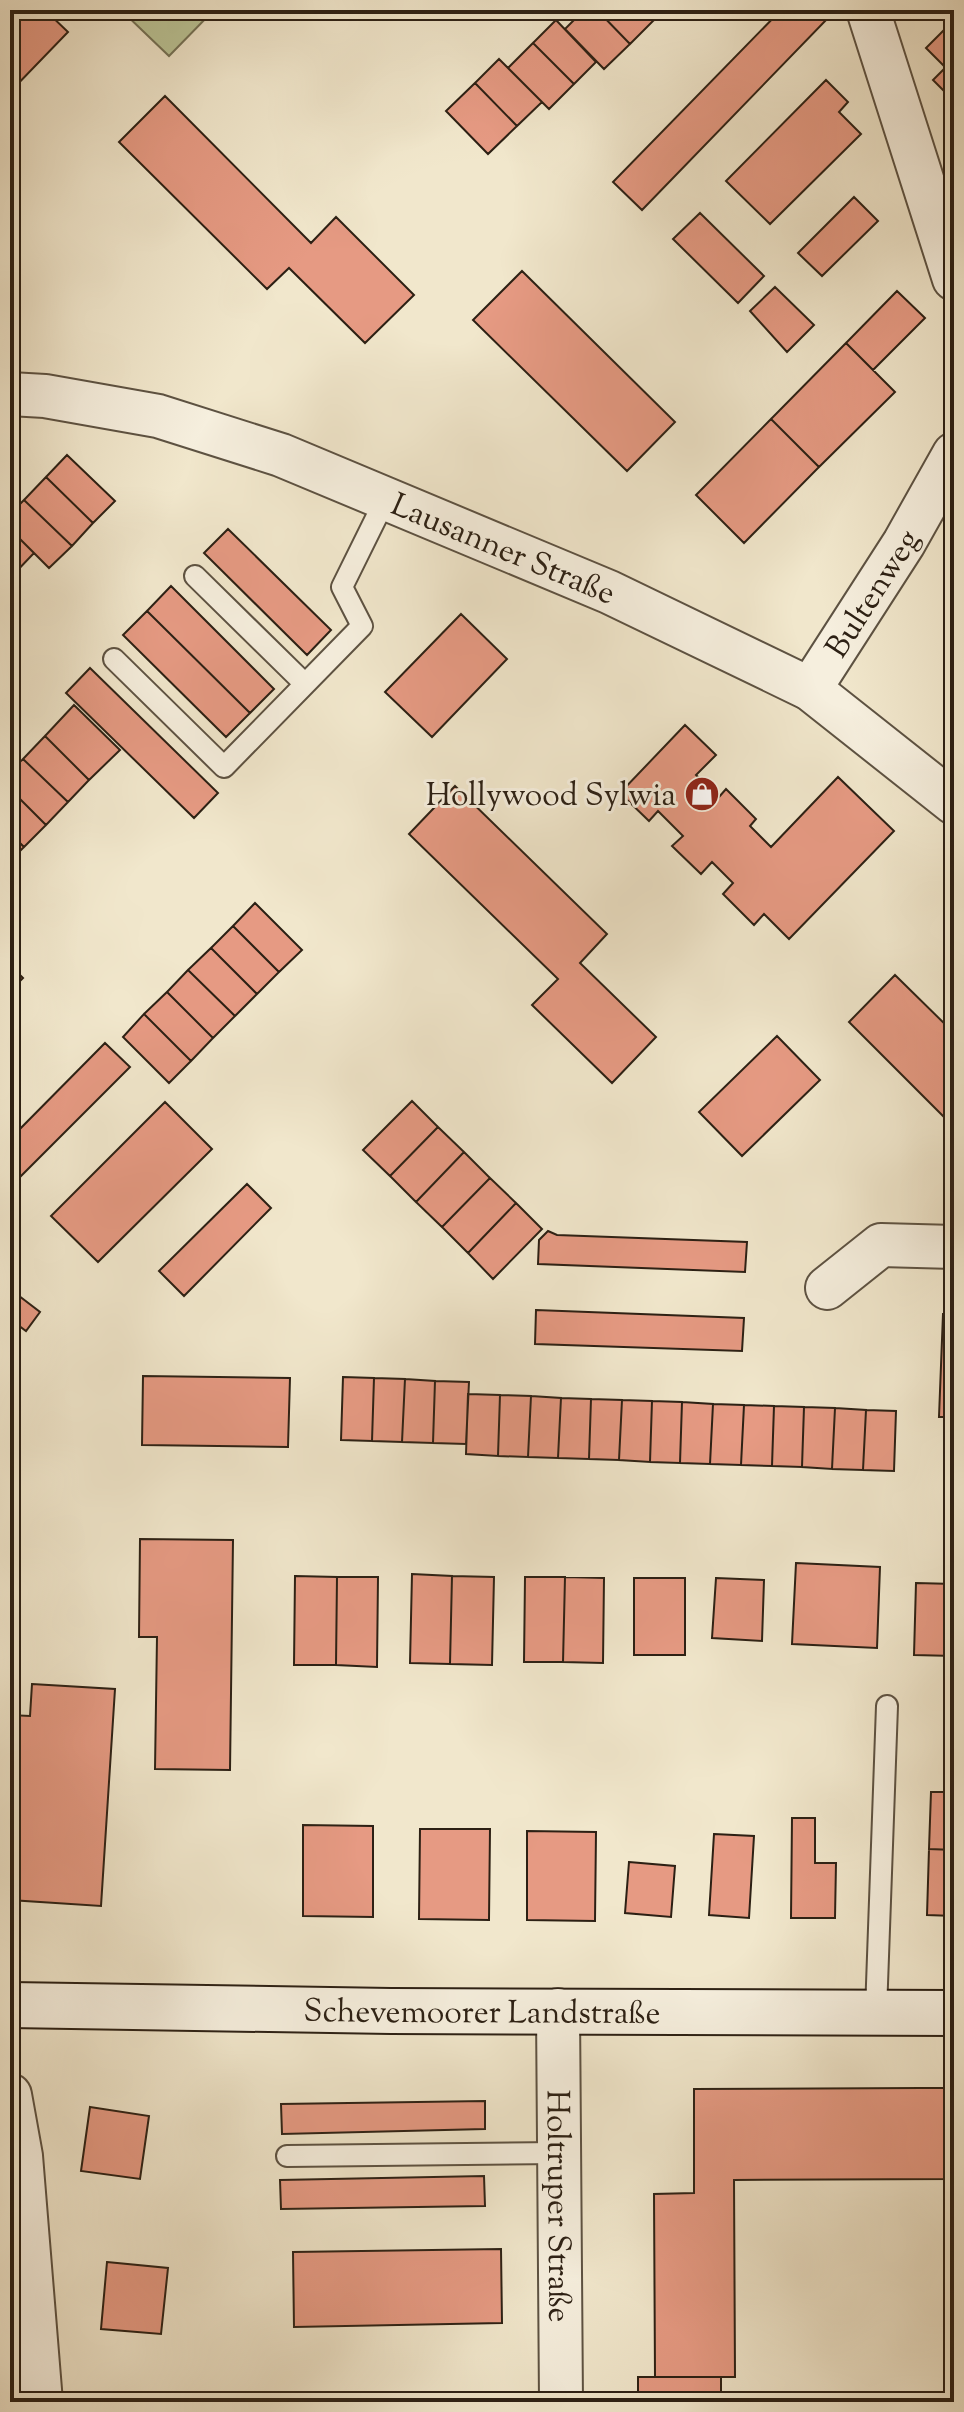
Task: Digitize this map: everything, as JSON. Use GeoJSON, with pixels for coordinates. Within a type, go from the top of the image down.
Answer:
{"type":"FeatureCollection","features":[{"type":"Feature","properties":{"kind":"street"},"geometry":{"type":"LineString","coordinates":[[868,10],[954,279]]}},
{"type":"Feature","properties":{"kind":"street","name":"Lausanner Straße"},"geometry":{"type":"LineString","coordinates":[[10,394],[45,396],[158,416],[281,455],[609,592],[810,689],[954,803]]}},
{"type":"Feature","properties":{"kind":"street","name":"Bultenweg"},"geometry":{"type":"LineString","coordinates":[[810,689],[904,543],[954,454]]}},
{"type":"Feature","properties":{"kind":"street"},"geometry":{"type":"LineString","coordinates":[[827,1288],[881,1245],[954,1247]]}},
{"type":"Feature","properties":{"kind":"street","name":"Schevemoorer Landstraße"},"geometry":{"type":"LineString","coordinates":[[10,2005],[391,2011],[954,2013]]}},
{"type":"Feature","properties":{"kind":"street","name":"Holtruper Straße"},"geometry":{"type":"LineString","coordinates":[[558,2010],[561,2402]]}},
{"type":"Feature","properties":{"kind":"street"},"geometry":{"type":"LineString","coordinates":[[10,2095],[21,2156],[41,2402]]}},
{"type":"Feature","properties":{"kind":"lane"},"geometry":{"type":"LineString","coordinates":[[114,659],[224,767],[362,626],[342,587],[386,498]]}},
{"type":"Feature","properties":{"kind":"lane"},"geometry":{"type":"LineString","coordinates":[[195,576],[305,684]]}},
{"type":"Feature","properties":{"kind":"lane"},"geometry":{"type":"LineString","coordinates":[[876,2012],[887,1706]]}},
{"type":"Feature","properties":{"kind":"lane"},"geometry":{"type":"LineString","coordinates":[[287,2156],[559,2153]]}},
{"type":"Feature","properties":{"kind":"green space"},"geometry":{"type":"Polygon","coordinates":[[[121,10],[214,10],[169,56],[121,10]]]}},
{"type":"Feature","properties":{"kind":"building"},"geometry":{"type":"Polygon","coordinates":[[[10,10],[45,10],[68,32],[10,92],[10,10]]]}},
{"type":"Feature","properties":{"kind":"building"},"geometry":{"type":"Polygon","coordinates":[[[584,10],[597,10],[630,44],[604,69],[565,29],[584,10]]]}},
{"type":"Feature","properties":{"kind":"building"},"geometry":{"type":"Polygon","coordinates":[[[597,10],[645,10],[654,20],[630,44],[597,10]]]}},
{"type":"Feature","properties":{"kind":"building"},"geometry":{"type":"Polygon","coordinates":[[[645,10],[664,10],[654,20],[645,10]]]}},
{"type":"Feature","properties":{"kind":"building"},"geometry":{"type":"Polygon","coordinates":[[[781,10],[820,10],[828,18],[642,210],[613,182],[781,10]]]}},
{"type":"Feature","properties":{"kind":"building"},"geometry":{"type":"Polygon","coordinates":[[[556,20],[596,62],[574,84],[533,43],[556,20]]]}},
{"type":"Feature","properties":{"kind":"building"},"geometry":{"type":"Polygon","coordinates":[[[951,23],[954,26],[954,76],[926,48],[951,23]]]}},
{"type":"Feature","properties":{"kind":"building"},"geometry":{"type":"Polygon","coordinates":[[[533,43],[574,84],[549,109],[508,68],[533,43]]]}},
{"type":"Feature","properties":{"kind":"building"},"geometry":{"type":"Polygon","coordinates":[[[499,59],[542,102],[517,126],[475,83],[499,59]]]}},
{"type":"Feature","properties":{"kind":"building"},"geometry":{"type":"Polygon","coordinates":[[[946,67],[954,76],[954,101],[933,80],[946,67]]]}},
{"type":"Feature","properties":{"kind":"building"},"geometry":{"type":"Polygon","coordinates":[[[826,80],[848,102],[839,112],[861,134],[770,224],[726,181],[826,80]]]}},
{"type":"Feature","properties":{"kind":"building"},"geometry":{"type":"Polygon","coordinates":[[[475,83],[517,126],[488,154],[446,111],[475,83]]]}},
{"type":"Feature","properties":{"kind":"building"},"geometry":{"type":"Polygon","coordinates":[[[165,96],[311,243],[336,217],[414,295],[365,343],[289,268],[267,289],[119,142],[165,96]]]}},
{"type":"Feature","properties":{"kind":"building"},"geometry":{"type":"Polygon","coordinates":[[[854,197],[878,221],[822,276],[798,253],[854,197]]]}},
{"type":"Feature","properties":{"kind":"building"},"geometry":{"type":"Polygon","coordinates":[[[700,213],[764,276],[738,303],[673,239],[700,213]]]}},
{"type":"Feature","properties":{"kind":"building"},"geometry":{"type":"Polygon","coordinates":[[[522,271],[675,422],[627,471],[473,320],[522,271]]]}},
{"type":"Feature","properties":{"kind":"building"},"geometry":{"type":"Polygon","coordinates":[[[775,287],[814,325],[787,352],[750,311],[775,287]]]}},
{"type":"Feature","properties":{"kind":"building"},"geometry":{"type":"Polygon","coordinates":[[[897,291],[925,318],[873,370],[846,343],[897,291]]]}},
{"type":"Feature","properties":{"kind":"building"},"geometry":{"type":"Polygon","coordinates":[[[846,343],[895,392],[819,467],[771,419],[846,343]]]}},
{"type":"Feature","properties":{"kind":"building"},"geometry":{"type":"Polygon","coordinates":[[[771,419],[819,467],[744,543],[696,495],[771,419]]]}},
{"type":"Feature","properties":{"kind":"building"},"geometry":{"type":"Polygon","coordinates":[[[67,455],[115,501],[93,523],[46,477],[67,455]]]}},
{"type":"Feature","properties":{"kind":"building"},"geometry":{"type":"Polygon","coordinates":[[[46,477],[93,523],[72,546],[24,500],[46,477]]]}},
{"type":"Feature","properties":{"kind":"building"},"geometry":{"type":"Polygon","coordinates":[[[24,500],[72,546],[49,568],[10,529],[10,514],[24,500]]]}},
{"type":"Feature","properties":{"kind":"building"},"geometry":{"type":"Polygon","coordinates":[[[10,529],[34,553],[13,575],[10,572],[10,529]]]}},
{"type":"Feature","properties":{"kind":"building"},"geometry":{"type":"Polygon","coordinates":[[[228,529],[331,630],[307,655],[204,553],[228,529]]]}},
{"type":"Feature","properties":{"kind":"building"},"geometry":{"type":"Polygon","coordinates":[[[171,586],[274,689],[250,713],[147,611],[171,586]]]}},
{"type":"Feature","properties":{"kind":"building"},"geometry":{"type":"Polygon","coordinates":[[[147,611],[250,713],[226,737],[123,635],[147,611]]]}},
{"type":"Feature","properties":{"kind":"building"},"geometry":{"type":"Polygon","coordinates":[[[461,614],[507,659],[432,737],[385,692],[461,614]]]}},
{"type":"Feature","properties":{"kind":"building"},"geometry":{"type":"Polygon","coordinates":[[[90,668],[218,793],[194,818],[66,693],[90,668]]]}},
{"type":"Feature","properties":{"kind":"building"},"geometry":{"type":"Polygon","coordinates":[[[74,705],[120,750],[89,780],[45,736],[74,705]]]}},
{"type":"Feature","properties":{"kind":"building"},"geometry":{"type":"Polygon","coordinates":[[[685,725],[716,755],[696,775],[719,797],[726,789],[756,819],[750,826],[771,847],[838,777],[894,831],[789,939],[764,914],[754,925],[723,894],[733,883],[712,862],[701,874],[672,846],[683,836],[658,811],[649,821],[620,793],[685,725]]]}},
{"type":"Feature","properties":{"kind":"building"},"geometry":{"type":"Polygon","coordinates":[[[45,736],[89,780],[68,802],[23,759],[45,736]]]}},
{"type":"Feature","properties":{"kind":"building"},"geometry":{"type":"Polygon","coordinates":[[[23,759],[68,802],[46,825],[10,789],[10,771],[23,759]]]}},
{"type":"Feature","properties":{"kind":"building"},"geometry":{"type":"Polygon","coordinates":[[[455,786],[607,934],[580,963],[656,1037],[612,1083],[532,1005],[558,979],[409,834],[455,786]]]}},
{"type":"Feature","properties":{"kind":"building"},"geometry":{"type":"Polygon","coordinates":[[[10,789],[46,825],[24,847],[10,833],[10,789]]]}},
{"type":"Feature","properties":{"kind":"building"},"geometry":{"type":"Polygon","coordinates":[[[10,833],[24,847],[10,861],[10,833]]]}},
{"type":"Feature","properties":{"kind":"building"},"geometry":{"type":"Polygon","coordinates":[[[255,903],[302,950],[279,972],[233,926],[255,903]]]}},
{"type":"Feature","properties":{"kind":"building"},"geometry":{"type":"Polygon","coordinates":[[[233,926],[279,972],[257,994],[211,948],[233,926]]]}},
{"type":"Feature","properties":{"kind":"building"},"geometry":{"type":"Polygon","coordinates":[[[211,948],[257,994],[235,1016],[188,970],[211,948]]]}},
{"type":"Feature","properties":{"kind":"building"},"geometry":{"type":"Polygon","coordinates":[[[10,965],[23,978],[10,991],[10,965]]]}},
{"type":"Feature","properties":{"kind":"building"},"geometry":{"type":"Polygon","coordinates":[[[188,970],[235,1016],[213,1038],[167,992],[188,970]]]}},
{"type":"Feature","properties":{"kind":"building"},"geometry":{"type":"Polygon","coordinates":[[[895,975],[954,1033],[954,1127],[849,1022],[895,975]]]}},
{"type":"Feature","properties":{"kind":"building"},"geometry":{"type":"Polygon","coordinates":[[[167,992],[213,1038],[191,1061],[144,1014],[167,992]]]}},
{"type":"Feature","properties":{"kind":"building"},"geometry":{"type":"Polygon","coordinates":[[[144,1014],[191,1061],[169,1083],[123,1037],[144,1014]]]}},
{"type":"Feature","properties":{"kind":"building"},"geometry":{"type":"Polygon","coordinates":[[[777,1036],[820,1080],[742,1156],[699,1112],[777,1036]]]}},
{"type":"Feature","properties":{"kind":"building"},"geometry":{"type":"Polygon","coordinates":[[[105,1043],[130,1067],[16,1181],[10,1175],[10,1139],[105,1043]]]}},
{"type":"Feature","properties":{"kind":"building"},"geometry":{"type":"Polygon","coordinates":[[[412,1101],[438,1127],[390,1176],[363,1150],[412,1101]]]}},
{"type":"Feature","properties":{"kind":"building"},"geometry":{"type":"Polygon","coordinates":[[[165,1102],[212,1149],[98,1262],[51,1216],[165,1102]]]}},
{"type":"Feature","properties":{"kind":"building"},"geometry":{"type":"Polygon","coordinates":[[[438,1127],[464,1152],[416,1202],[390,1176],[438,1127]]]}},
{"type":"Feature","properties":{"kind":"building"},"geometry":{"type":"Polygon","coordinates":[[[464,1152],[490,1178],[442,1227],[416,1202],[464,1152]]]}},
{"type":"Feature","properties":{"kind":"building"},"geometry":{"type":"Polygon","coordinates":[[[490,1178],[516,1203],[468,1253],[442,1227],[490,1178]]]}},
{"type":"Feature","properties":{"kind":"building"},"geometry":{"type":"Polygon","coordinates":[[[247,1184],[271,1208],[184,1296],[159,1271],[247,1184]]]}},
{"type":"Feature","properties":{"kind":"building"},"geometry":{"type":"Polygon","coordinates":[[[516,1203],[542,1229],[493,1279],[468,1253],[516,1203]]]}},
{"type":"Feature","properties":{"kind":"building"},"geometry":{"type":"Polygon","coordinates":[[[548,1231],[557,1235],[747,1242],[745,1272],[538,1264],[539,1240],[548,1231]]]}},
{"type":"Feature","properties":{"kind":"building"},"geometry":{"type":"Polygon","coordinates":[[[10,1289],[40,1312],[26,1331],[10,1319],[10,1289]]]}},
{"type":"Feature","properties":{"kind":"building"},"geometry":{"type":"Polygon","coordinates":[[[536,1310],[744,1318],[742,1351],[535,1344],[536,1310]]]}},
{"type":"Feature","properties":{"kind":"building"},"geometry":{"type":"Polygon","coordinates":[[[943,1314],[954,1315],[954,1417],[939,1417],[943,1314]]]}},
{"type":"Feature","properties":{"kind":"building"},"geometry":{"type":"Polygon","coordinates":[[[143,1376],[290,1378],[288,1447],[142,1445],[143,1376]]]}},
{"type":"Feature","properties":{"kind":"building"},"geometry":{"type":"Polygon","coordinates":[[[343,1377],[374,1378],[372,1441],[341,1440],[343,1377]]]}},
{"type":"Feature","properties":{"kind":"building"},"geometry":{"type":"Polygon","coordinates":[[[374,1378],[405,1379],[402,1442],[372,1441],[374,1378]]]}},
{"type":"Feature","properties":{"kind":"building"},"geometry":{"type":"Polygon","coordinates":[[[405,1379],[435,1381],[433,1443],[402,1442],[405,1379]]]}},
{"type":"Feature","properties":{"kind":"building"},"geometry":{"type":"Polygon","coordinates":[[[435,1381],[469,1382],[466,1444],[433,1443],[435,1381]]]}},
{"type":"Feature","properties":{"kind":"building"},"geometry":{"type":"Polygon","coordinates":[[[468,1394],[500,1395],[498,1456],[466,1454],[468,1394]]]}},
{"type":"Feature","properties":{"kind":"building"},"geometry":{"type":"Polygon","coordinates":[[[500,1395],[531,1396],[528,1457],[498,1456],[500,1395]]]}},
{"type":"Feature","properties":{"kind":"building"},"geometry":{"type":"Polygon","coordinates":[[[531,1396],[561,1398],[558,1458],[528,1457],[531,1396]]]}},
{"type":"Feature","properties":{"kind":"building"},"geometry":{"type":"Polygon","coordinates":[[[561,1398],[591,1399],[589,1459],[558,1458],[561,1398]]]}},
{"type":"Feature","properties":{"kind":"building"},"geometry":{"type":"Polygon","coordinates":[[[591,1399],[622,1400],[619,1460],[589,1459],[591,1399]]]}},
{"type":"Feature","properties":{"kind":"building"},"geometry":{"type":"Polygon","coordinates":[[[622,1400],[652,1401],[650,1462],[619,1460],[622,1400]]]}},
{"type":"Feature","properties":{"kind":"building"},"geometry":{"type":"Polygon","coordinates":[[[652,1401],[682,1402],[680,1463],[650,1462],[652,1401]]]}},
{"type":"Feature","properties":{"kind":"building"},"geometry":{"type":"Polygon","coordinates":[[[682,1402],[713,1404],[710,1464],[680,1463],[682,1402]]]}},
{"type":"Feature","properties":{"kind":"building"},"geometry":{"type":"Polygon","coordinates":[[[713,1404],[744,1405],[741,1465],[710,1464],[713,1404]]]}},
{"type":"Feature","properties":{"kind":"building"},"geometry":{"type":"Polygon","coordinates":[[[744,1405],[774,1406],[772,1466],[741,1465],[744,1405]]]}},
{"type":"Feature","properties":{"kind":"building"},"geometry":{"type":"Polygon","coordinates":[[[774,1406],[804,1407],[802,1467],[772,1466],[774,1406]]]}},
{"type":"Feature","properties":{"kind":"building"},"geometry":{"type":"Polygon","coordinates":[[[804,1407],[835,1408],[832,1469],[802,1467],[804,1407]]]}},
{"type":"Feature","properties":{"kind":"building"},"geometry":{"type":"Polygon","coordinates":[[[835,1408],[866,1410],[863,1470],[832,1469],[835,1408]]]}},
{"type":"Feature","properties":{"kind":"building"},"geometry":{"type":"Polygon","coordinates":[[[866,1410],[896,1411],[894,1471],[863,1470],[866,1410]]]}},
{"type":"Feature","properties":{"kind":"building"},"geometry":{"type":"Polygon","coordinates":[[[140,1539],[233,1540],[230,1770],[155,1769],[157,1637],[139,1637],[140,1539]]]}},
{"type":"Feature","properties":{"kind":"building"},"geometry":{"type":"Polygon","coordinates":[[[796,1563],[880,1567],[877,1648],[792,1644],[796,1563]]]}},
{"type":"Feature","properties":{"kind":"building"},"geometry":{"type":"Polygon","coordinates":[[[412,1574],[452,1576],[450,1664],[410,1663],[412,1574]]]}},
{"type":"Feature","properties":{"kind":"building"},"geometry":{"type":"Polygon","coordinates":[[[295,1576],[337,1577],[336,1665],[294,1665],[295,1576]]]}},
{"type":"Feature","properties":{"kind":"building"},"geometry":{"type":"Polygon","coordinates":[[[452,1576],[494,1577],[492,1665],[450,1664],[452,1576]]]}},
{"type":"Feature","properties":{"kind":"building"},"geometry":{"type":"Polygon","coordinates":[[[337,1577],[378,1577],[377,1667],[336,1665],[337,1577]]]}},
{"type":"Feature","properties":{"kind":"building"},"geometry":{"type":"Polygon","coordinates":[[[525,1577],[565,1577],[563,1662],[524,1662],[525,1577]]]}},
{"type":"Feature","properties":{"kind":"building"},"geometry":{"type":"Polygon","coordinates":[[[565,1577],[604,1578],[603,1663],[563,1662],[565,1577]]]}},
{"type":"Feature","properties":{"kind":"building"},"geometry":{"type":"Polygon","coordinates":[[[634,1578],[685,1578],[685,1655],[634,1655],[634,1578]]]}},
{"type":"Feature","properties":{"kind":"building"},"geometry":{"type":"Polygon","coordinates":[[[716,1578],[764,1580],[762,1641],[712,1638],[716,1578]]]}},
{"type":"Feature","properties":{"kind":"building"},"geometry":{"type":"Polygon","coordinates":[[[916,1583],[954,1584],[954,1656],[914,1655],[916,1583]]]}},
{"type":"Feature","properties":{"kind":"building"},"geometry":{"type":"Polygon","coordinates":[[[32,1684],[115,1689],[101,1906],[10,1900],[10,1715],[30,1716],[32,1684]]]}},
{"type":"Feature","properties":{"kind":"building"},"geometry":{"type":"Polygon","coordinates":[[[931,1792],[954,1792],[954,1850],[929,1849],[931,1792]]]}},
{"type":"Feature","properties":{"kind":"building"},"geometry":{"type":"Polygon","coordinates":[[[792,1818],[815,1818],[815,1863],[836,1863],[835,1918],[791,1918],[792,1818]]]}},
{"type":"Feature","properties":{"kind":"building"},"geometry":{"type":"Polygon","coordinates":[[[303,1825],[373,1826],[373,1917],[303,1916],[303,1825]]]}},
{"type":"Feature","properties":{"kind":"building"},"geometry":{"type":"Polygon","coordinates":[[[420,1829],[490,1829],[489,1920],[419,1919],[420,1829]]]}},
{"type":"Feature","properties":{"kind":"building"},"geometry":{"type":"Polygon","coordinates":[[[527,1831],[596,1832],[595,1921],[527,1920],[527,1831]]]}},
{"type":"Feature","properties":{"kind":"building"},"geometry":{"type":"Polygon","coordinates":[[[714,1834],[754,1836],[749,1918],[709,1915],[714,1834]]]}},
{"type":"Feature","properties":{"kind":"building"},"geometry":{"type":"Polygon","coordinates":[[[929,1849],[954,1850],[954,1916],[927,1915],[929,1849]]]}},
{"type":"Feature","properties":{"kind":"building"},"geometry":{"type":"Polygon","coordinates":[[[629,1862],[675,1866],[671,1917],[625,1913],[629,1862]]]}},
{"type":"Feature","properties":{"kind":"building"},"geometry":{"type":"Polygon","coordinates":[[[954,2088],[954,2179],[734,2180],[735,2377],[655,2377],[654,2194],[694,2193],[694,2089],[954,2088]]]}},
{"type":"Feature","properties":{"kind":"building"},"geometry":{"type":"Polygon","coordinates":[[[485,2101],[485,2129],[282,2134],[281,2104],[485,2101]]]}},
{"type":"Feature","properties":{"kind":"building"},"geometry":{"type":"Polygon","coordinates":[[[90,2107],[149,2116],[140,2179],[81,2171],[90,2107]]]}},
{"type":"Feature","properties":{"kind":"building"},"geometry":{"type":"Polygon","coordinates":[[[484,2176],[485,2206],[281,2209],[280,2180],[484,2176]]]}},
{"type":"Feature","properties":{"kind":"building"},"geometry":{"type":"Polygon","coordinates":[[[501,2249],[502,2323],[294,2327],[293,2252],[501,2249]]]}},
{"type":"Feature","properties":{"kind":"building"},"geometry":{"type":"Polygon","coordinates":[[[107,2262],[168,2268],[161,2334],[101,2329],[107,2262]]]}},
{"type":"Feature","properties":{"kind":"building"},"geometry":{"type":"Polygon","coordinates":[[[638,2377],[721,2377],[721,2402],[638,2402],[638,2377]]]}},
{"type":"Feature","properties":{"kind":"place","name":"Hollywood Sylwia"},"geometry":{"type":"Point","coordinates":[702,794]}}]}
